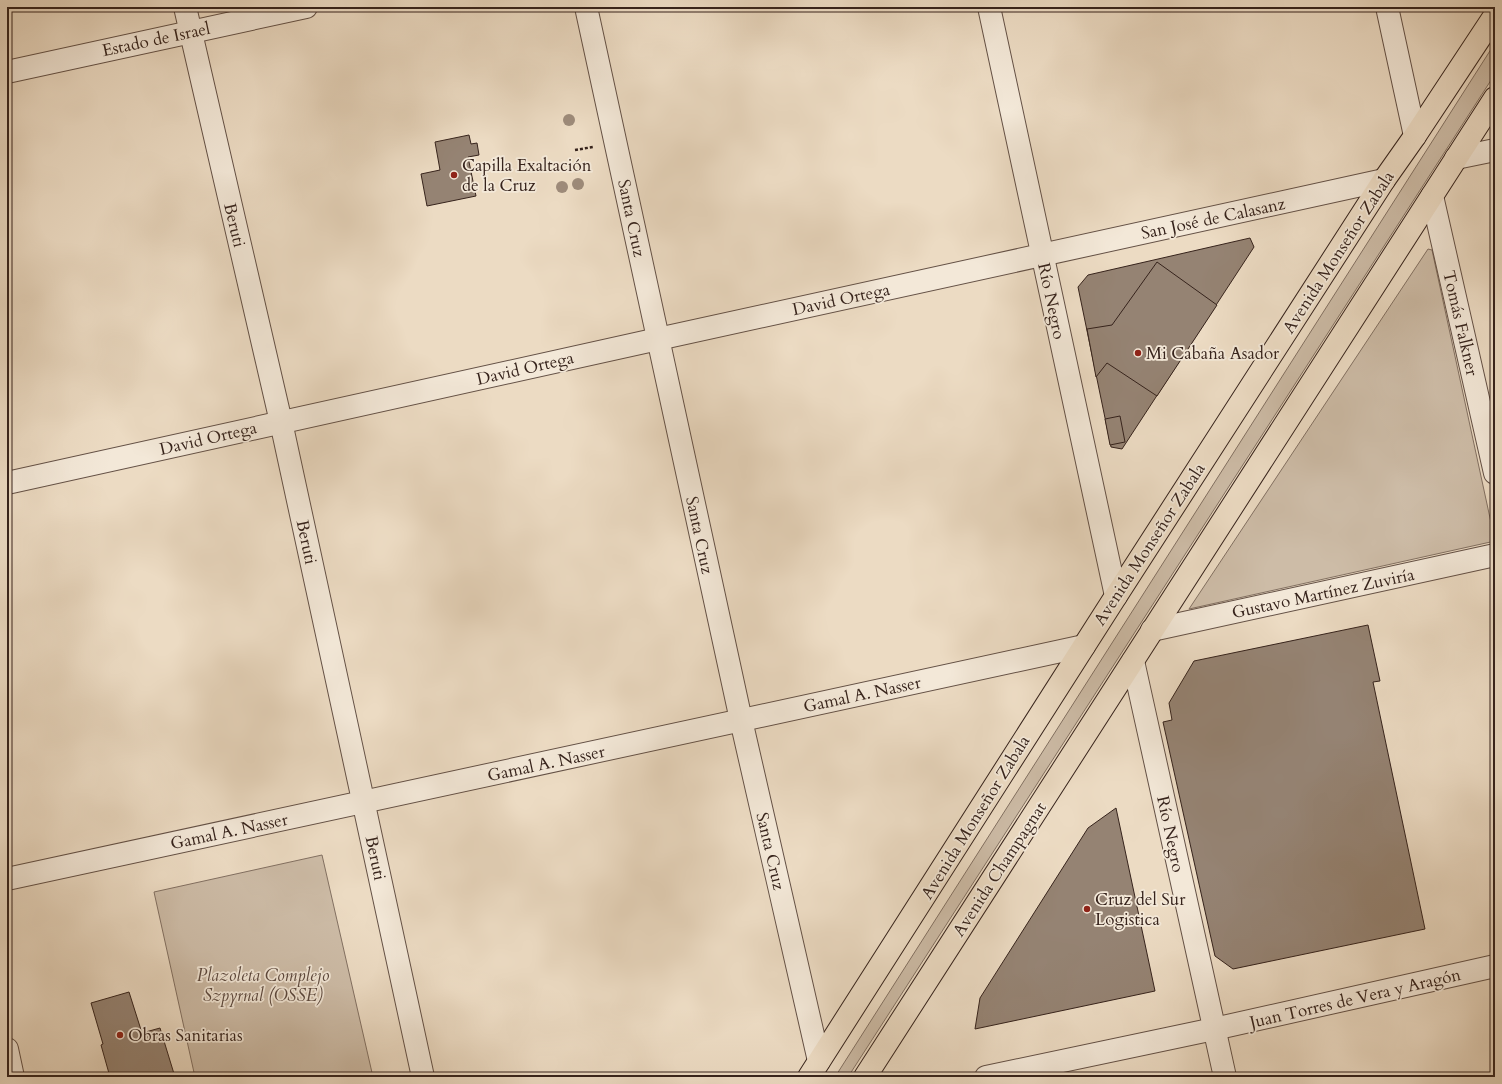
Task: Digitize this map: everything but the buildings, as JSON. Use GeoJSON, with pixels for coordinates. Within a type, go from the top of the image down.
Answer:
{"type":"FeatureCollection","features":[{"type":"Feature","properties":{"kind":"highway","name":"Avenida Monseñor Zabala"},"geometry":{"type":"LineString","coordinates":[[814,1069],[1384,180],[1495,15]]}},
{"type":"Feature","properties":{"kind":"highway"},"geometry":{"type":"LineString","coordinates":[[1133,661],[1495,98]]}},
{"type":"Feature","properties":{"kind":"highway","name":"Avenida Champagnat"},"geometry":{"type":"LineString","coordinates":[[866,1077],[1133,661]]}},
{"type":"Feature","properties":{"kind":"street","name":"Beruti"},"geometry":{"type":"LineString","coordinates":[[186,7],[281,422],[423,1077]]}},
{"type":"Feature","properties":{"kind":"street","name":"Estado de Israel"},"geometry":{"type":"LineString","coordinates":[[7,72],[306,7]]}},
{"type":"Feature","properties":{"kind":"street","name":"Santa Cruz"},"geometry":{"type":"LineString","coordinates":[[586,7],[741,720],[814,1069]]}},
{"type":"Feature","properties":{"kind":"street","name":"Río Negro"},"geometry":{"type":"LineString","coordinates":[[988,7],[1116,596]]}},
{"type":"Feature","properties":{"kind":"street"},"geometry":{"type":"LineString","coordinates":[[1387,7],[1415,136]]}},
{"type":"Feature","properties":{"kind":"street"},"geometry":{"type":"LineString","coordinates":[[1456,158],[1495,150]]}},
{"type":"Feature","properties":{"kind":"street","name":"San José de Calasanz"},"geometry":{"type":"LineString","coordinates":[[1042,256],[1384,180]]}},
{"type":"Feature","properties":{"kind":"street","name":"Tomás Falkner"},"geometry":{"type":"LineString","coordinates":[[1432,196],[1495,473]]}},
{"type":"Feature","properties":{"kind":"street","name":"David Ortega"},"geometry":{"type":"LineString","coordinates":[[7,483],[1042,256]]}},
{"type":"Feature","properties":{"kind":"street","name":"Gustavo Martínez Zuviría"},"geometry":{"type":"LineString","coordinates":[[1152,630],[1495,555]]}},
{"type":"Feature","properties":{"kind":"street","name":"Gamal A. Nasser"},"geometry":{"type":"LineString","coordinates":[[7,879],[1084,646]]}},
{"type":"Feature","properties":{"kind":"street","name":"Río Negro"},"geometry":{"type":"LineString","coordinates":[[1133,661],[1225,1077]]}},
{"type":"Feature","properties":{"kind":"street","name":"Juan Torres de Vera y Aragón"},"geometry":{"type":"LineString","coordinates":[[986,1077],[1214,1029],[1495,966]]}},
{"type":"Feature","properties":{"kind":"street"},"geometry":{"type":"LineString","coordinates":[[7,1049],[13,1077]]}},
{"type":"Feature","properties":{"kind":"green space"},"geometry":{"type":"Polygon","coordinates":[[[1495,43],[1495,74],[848,1077],[835,1077],[1495,43]]]}},
{"type":"Feature","properties":{"kind":"green space"},"geometry":{"type":"Polygon","coordinates":[[[1428,249],[1432,250],[1495,541],[1189,609],[1428,249]]]}},
{"type":"Feature","properties":{"kind":"green space","name":"Plazoleta Complejo Szpyrnal (OSSE)"},"geometry":{"type":"Polygon","coordinates":[[[322,855],[373,1077],[195,1077],[154,892],[322,855]]]}},
{"type":"Feature","properties":{"kind":"place","name":"Capilla Exaltación de la Cruz"},"geometry":{"type":"Point","coordinates":[454,175]}},
{"type":"Feature","properties":{"kind":"place","name":"Mi Cabaña Asador"},"geometry":{"type":"Point","coordinates":[1138,353]}},
{"type":"Feature","properties":{"kind":"place","name":"Cruz del Sur Logistica"},"geometry":{"type":"Point","coordinates":[1087,909]}},
{"type":"Feature","properties":{"kind":"place","name":"Obras Sanitarias"},"geometry":{"type":"Point","coordinates":[120,1035]}}]}
